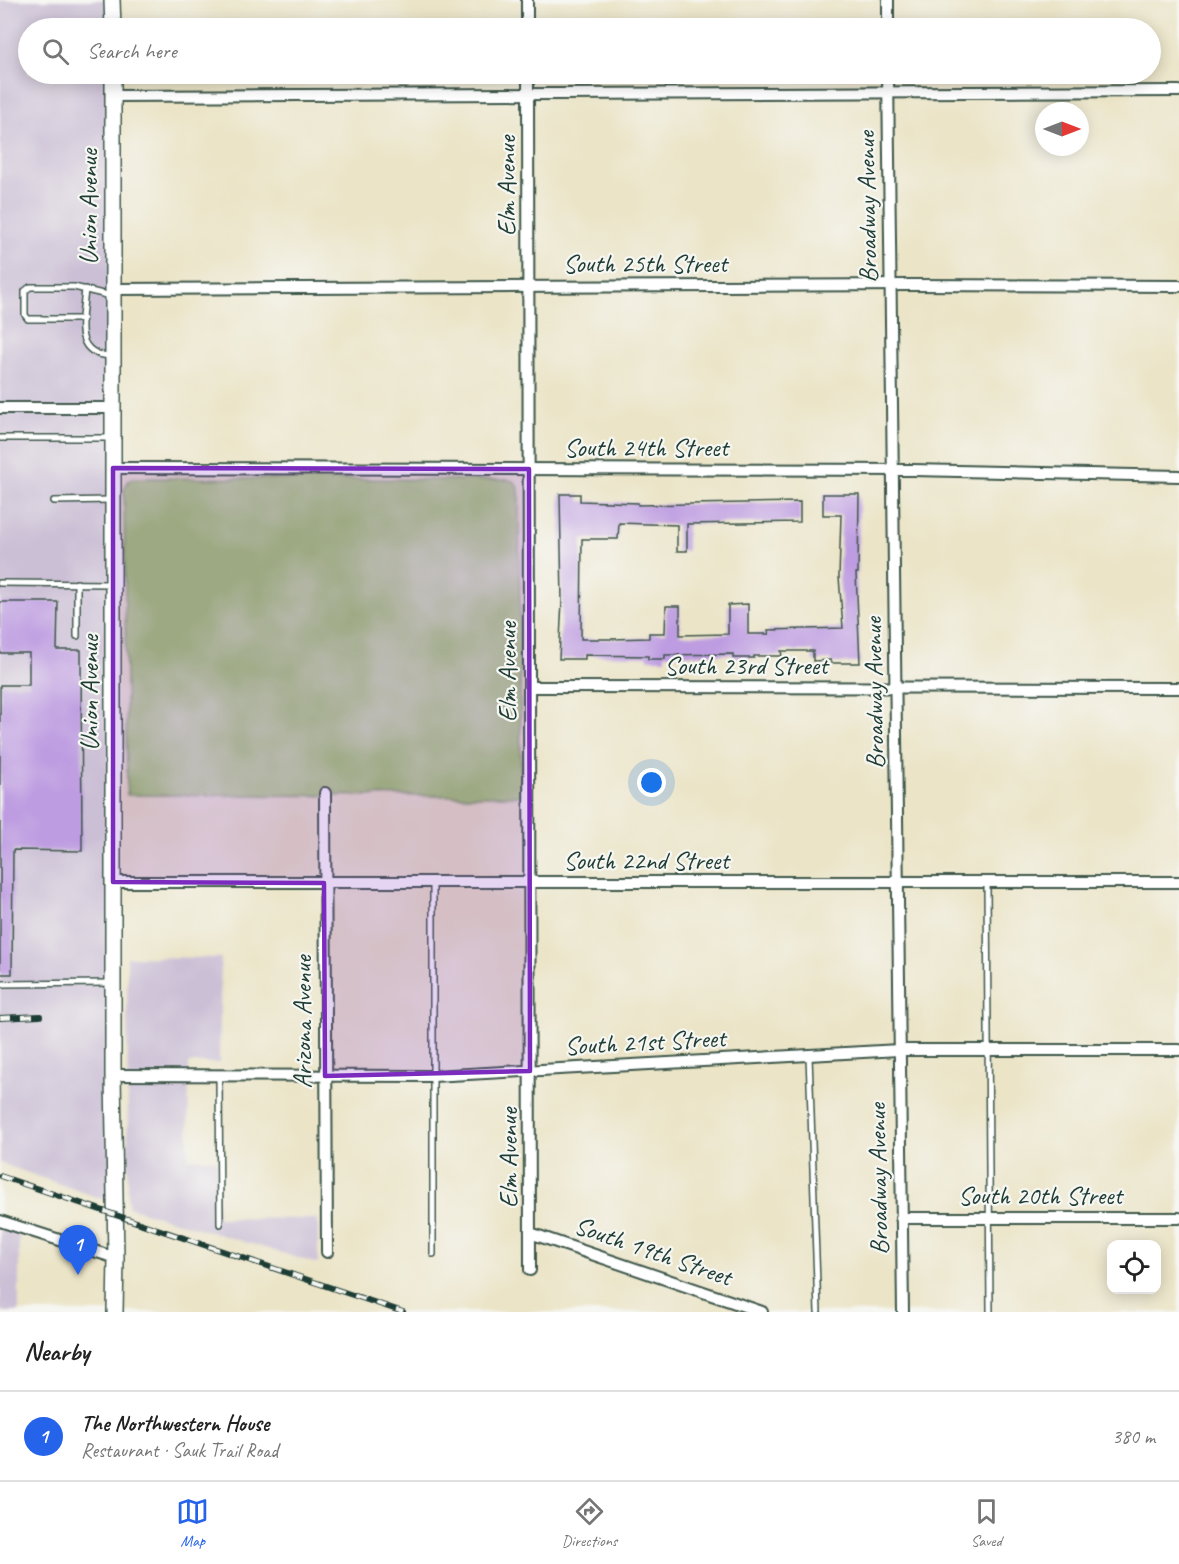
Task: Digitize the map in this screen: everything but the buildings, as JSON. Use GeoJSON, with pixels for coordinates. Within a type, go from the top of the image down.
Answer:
{"type":"FeatureCollection","features":[{"type":"Feature","properties":{"kind":"street"},"geometry":{"type":"LineString","coordinates":[[112,0],[112,18]]}},
{"type":"Feature","properties":{"kind":"street"},"geometry":{"type":"LineString","coordinates":[[527,0],[527,18]]}},
{"type":"Feature","properties":{"kind":"street"},"geometry":{"type":"LineString","coordinates":[[888,0],[888,18]]}},
{"type":"Feature","properties":{"kind":"street","name":"Union Avenue"},"geometry":{"type":"LineString","coordinates":[[113,84],[113,1075],[116,1258],[114,1312]]}},
{"type":"Feature","properties":{"kind":"street","name":"Elm Avenue"},"geometry":{"type":"LineString","coordinates":[[528,84],[530,1270]]}},
{"type":"Feature","properties":{"kind":"street","name":"Broadway Avenue"},"geometry":{"type":"LineString","coordinates":[[888,84],[903,1312]]}},
{"type":"Feature","properties":{"kind":"street"},"geometry":{"type":"LineString","coordinates":[[113,96],[1179,91]]}},
{"type":"Feature","properties":{"kind":"street","name":"South 25th Street"},"geometry":{"type":"LineString","coordinates":[[112,292],[529,286],[1179,286]]}},
{"type":"Feature","properties":{"kind":"street"},"geometry":{"type":"LineString","coordinates":[[0,408],[113,408]]}},
{"type":"Feature","properties":{"kind":"street","name":"South 24th Street"},"geometry":{"type":"LineString","coordinates":[[113,468],[893,470],[1179,476]]}},
{"type":"Feature","properties":{"kind":"street","name":"South 23rd Street"},"geometry":{"type":"LineString","coordinates":[[530,687],[1179,688]]}},
{"type":"Feature","properties":{"kind":"street","name":"Arizona Avenue"},"geometry":{"type":"LineString","coordinates":[[325,793],[327,1252]]}},
{"type":"Feature","properties":{"kind":"street","name":"South 22nd Street"},"geometry":{"type":"LineString","coordinates":[[113,882],[1179,882]]}},
{"type":"Feature","properties":{"kind":"street","name":"South 21st Street"},"geometry":{"type":"LineString","coordinates":[[113,1075],[433,1076],[899,1050],[1179,1050]]}},
{"type":"Feature","properties":{"kind":"street","name":"South 20th Street"},"geometry":{"type":"LineString","coordinates":[[902,1218],[1179,1218]]}},
{"type":"Feature","properties":{"kind":"street"},"geometry":{"type":"LineString","coordinates":[[0,1221],[116,1258]]}},
{"type":"Feature","properties":{"kind":"street","name":"South 19th Street"},"geometry":{"type":"LineString","coordinates":[[530,1233],[762,1312]]}},
{"type":"Feature","properties":{"kind":"lane"},"geometry":{"type":"LineString","coordinates":[[83,319],[28,319],[25,315],[26,291],[30,287],[36,287],[112,292]]}},
{"type":"Feature","properties":{"kind":"lane"},"geometry":{"type":"LineString","coordinates":[[85,289],[83,341],[91,352],[99,356],[112,356]]}},
{"type":"Feature","properties":{"kind":"lane"},"geometry":{"type":"LineString","coordinates":[[0,438],[113,438]]}},
{"type":"Feature","properties":{"kind":"lane"},"geometry":{"type":"LineString","coordinates":[[54,501],[113,500]]}},
{"type":"Feature","properties":{"kind":"lane"},"geometry":{"type":"LineString","coordinates":[[0,583],[113,584]]}},
{"type":"Feature","properties":{"kind":"lane"},"geometry":{"type":"LineString","coordinates":[[77,583],[77,636]]}},
{"type":"Feature","properties":{"kind":"lane"},"geometry":{"type":"LineString","coordinates":[[433,883],[433,1254]]}},
{"type":"Feature","properties":{"kind":"lane"},"geometry":{"type":"LineString","coordinates":[[987,883],[990,1312]]}},
{"type":"Feature","properties":{"kind":"lane"},"geometry":{"type":"LineString","coordinates":[[0,984],[113,983]]}},
{"type":"Feature","properties":{"kind":"lane"},"geometry":{"type":"LineString","coordinates":[[809,1054],[818,1312]]}},
{"type":"Feature","properties":{"kind":"lane"},"geometry":{"type":"LineString","coordinates":[[219,1075],[220,1224]]}},
{"type":"Feature","properties":{"kind":"highlighted area"},"geometry":{"type":"Polygon","coordinates":[[[113,468],[529,469],[530,1071],[325,1076],[324,883],[113,882],[113,468]]]}},
{"type":"Feature","properties":{"kind":"shaded area"},"geometry":{"type":"Polygon","coordinates":[[[0,0],[112,0],[113,18],[18,18],[18,84],[113,84],[116,1204],[0,1163],[0,0]]]}},
{"type":"Feature","properties":{"kind":"shaded area"},"geometry":{"type":"Polygon","coordinates":[[[127,957],[221,958],[219,1063],[189,1063],[188,1158],[217,1159],[218,1218],[318,1219],[318,1264],[128,1207],[127,957]]]}},
{"type":"Feature","properties":{"kind":"shaded area"},"geometry":{"type":"Polygon","coordinates":[[[0,1221],[19,1227],[19,1312],[0,1312],[0,1221]]]}},
{"type":"Feature","properties":{"kind":"green space"},"geometry":{"type":"Polygon","coordinates":[[[132,478],[509,480],[515,482],[519,490],[521,796],[127,795],[124,489],[132,478]]]}},
{"type":"Feature","properties":{"kind":"railway"},"geometry":{"type":"LineString","coordinates":[[0,1018],[40,1016]]}},
{"type":"Feature","properties":{"kind":"railway"},"geometry":{"type":"LineString","coordinates":[[0,1176],[403,1312]]}},
{"type":"Feature","properties":{"kind":"place","name":"The Northwestern House"},"geometry":{"type":"Point","coordinates":[78,1275]}}]}
